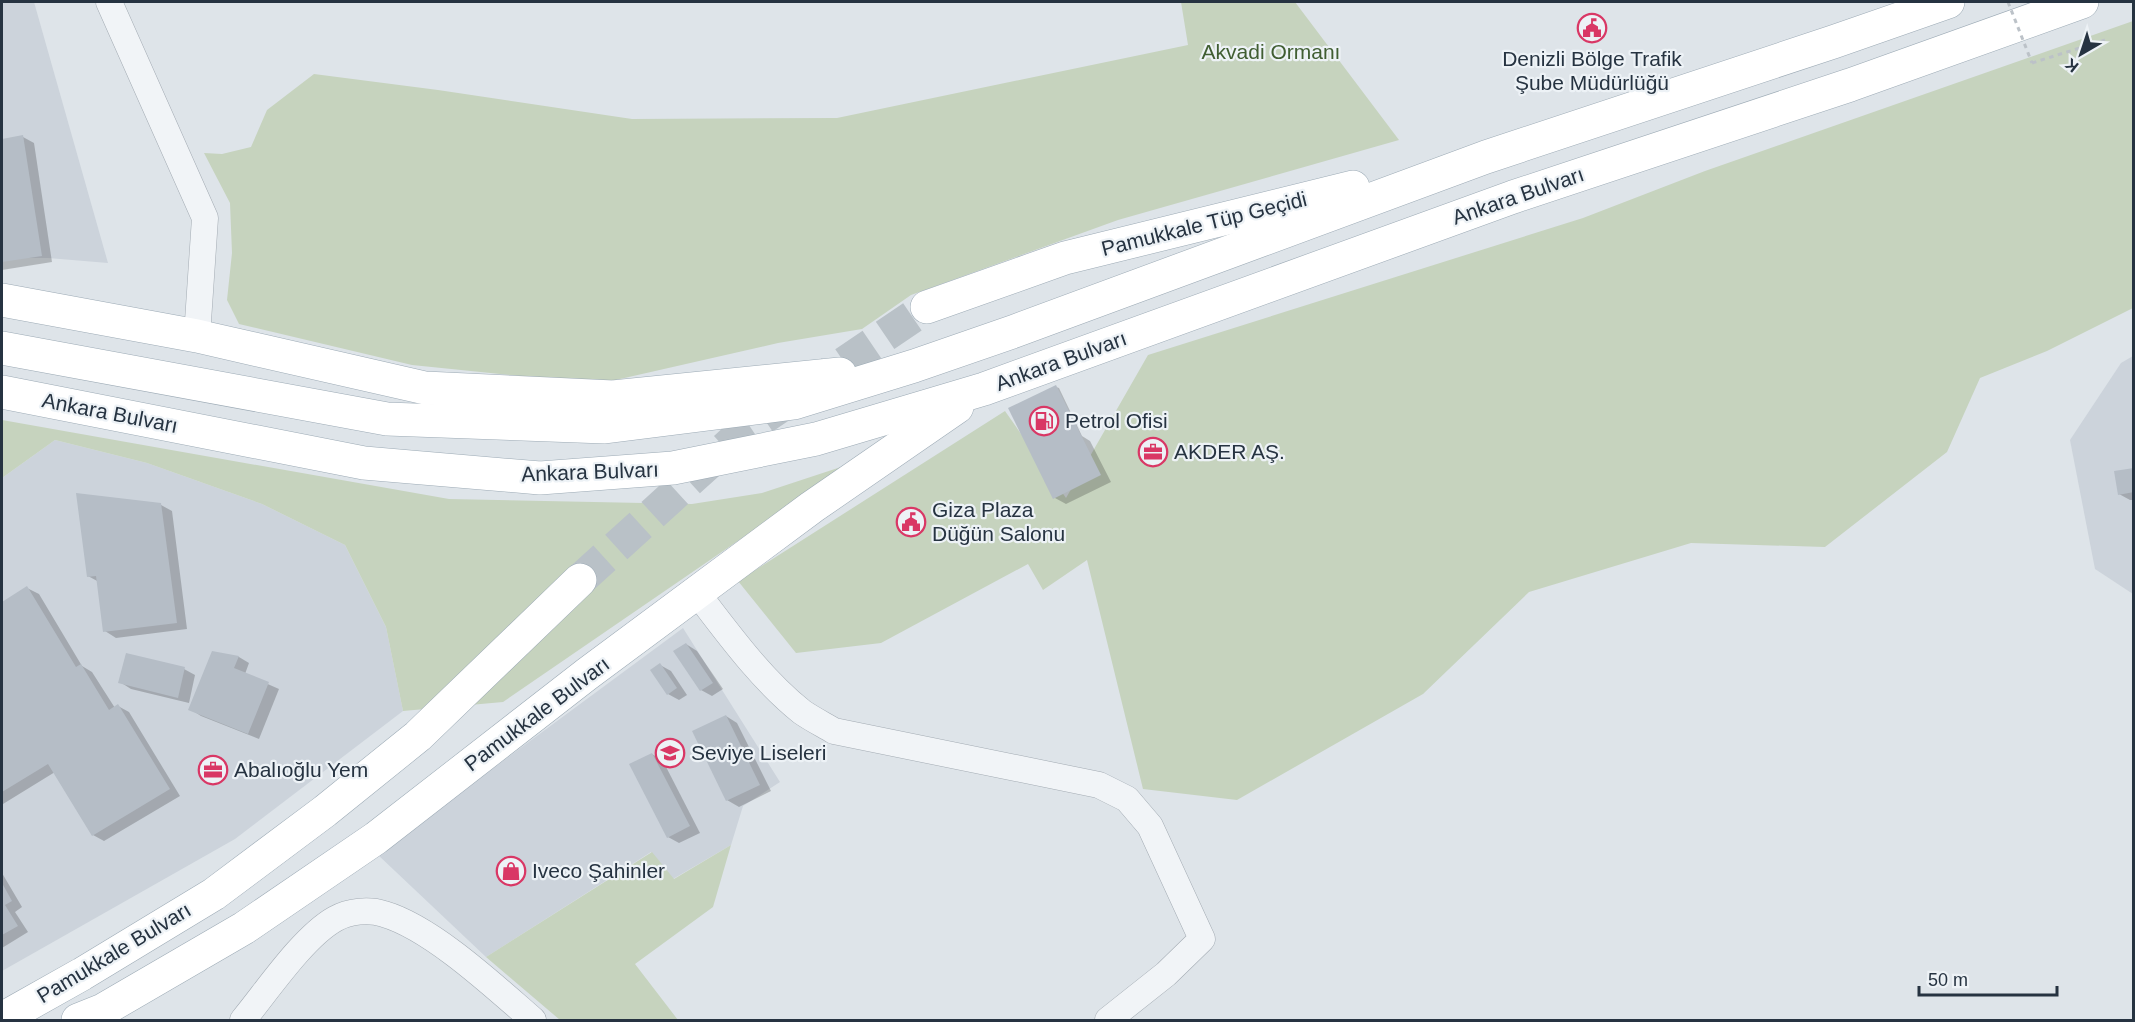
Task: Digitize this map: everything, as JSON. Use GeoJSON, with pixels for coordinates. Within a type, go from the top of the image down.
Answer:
{"type":"FeatureCollection","features":[{"type":"Feature","properties":{"kind":"main road","name":"Ankara Bulvarı"},"geometry":{"type":"LineString","coordinates":[[2,348],[387,419],[605,427],[794,403],[914,366],[1016,331],[1486,157],[1948,2]]}},
{"type":"Feature","properties":{"kind":"main road","name":"Ankara Bulvarı"},"geometry":{"type":"LineString","coordinates":[[2,392],[364,463],[540,478],[673,468],[816,439],[984,389],[1513,197],[1850,85],[2082,2]]}},
{"type":"Feature","properties":{"kind":"main road","name":"Pamukkale Tüp Geçidi"},"geometry":{"type":"LineString","coordinates":[[927,307],[1065,258],[1348,188],[1486,157]]}},
{"type":"Feature","properties":{"kind":"main road"},"geometry":{"type":"LineString","coordinates":[[2,300],[197,336],[425,388],[613,397],[914,366]]}},
{"type":"Feature","properties":{"kind":"main road","name":"Pamukkale Bulvarı"},"geometry":{"type":"LineString","coordinates":[[82,1019],[103,1010],[244,928],[376,838],[587,674],[812,507],[984,389]]}},
{"type":"Feature","properties":{"kind":"main road","name":"Pamukkale Bulvarı"},"geometry":{"type":"LineString","coordinates":[[2,1019],[82,974],[214,894],[324,811],[418,736],[580,580]]}},
{"type":"Feature","properties":{"kind":"lane"},"geometry":{"type":"LineString","coordinates":[[109,2],[205,218],[197,336]]}},
{"type":"Feature","properties":{"kind":"lane"},"geometry":{"type":"LineString","coordinates":[[697,593],[738,646],[774,686],[803,713],[834,731],[1099,785],[1127,799],[1150,826],[1202,939],[1166,974],[1108,1020]]}},
{"type":"Feature","properties":{"kind":"lane"},"geometry":{"type":"LineString","coordinates":[[243,1020],[307,942],[335,918],[356,911],[383,913],[414,927],[452,953],[533,1020]]}},
{"type":"Feature","properties":{"kind":"path"},"geometry":{"type":"LineString","coordinates":[[2008,2],[2032,63],[2105,40]]}},
{"type":"Feature","properties":{"kind":"shaded area"},"geometry":{"type":"Polygon","coordinates":[[[2,2],[34,2],[108,263],[48,258],[2,258],[2,2]]]}},
{"type":"Feature","properties":{"kind":"shaded area"},"geometry":{"type":"Polygon","coordinates":[[[2133,356],[2133,594],[2095,569],[2070,440],[2121,363],[2133,356]]]}},
{"type":"Feature","properties":{"kind":"shaded area"},"geometry":{"type":"Polygon","coordinates":[[[55,440],[147,463],[262,504],[345,545],[386,627],[403,711],[235,839],[2,971],[2,478],[55,440]]]}},
{"type":"Feature","properties":{"kind":"shaded area"},"geometry":{"type":"Polygon","coordinates":[[[683,628],[780,782],[743,806],[731,845],[673,879],[651,852],[486,957],[377,854],[683,628]]]}},
{"type":"Feature","properties":{"kind":"green space","name":"Akvadi Ormanı"},"geometry":{"type":"Polygon","coordinates":[[[1181,2],[1295,2],[1399,140],[1118,220],[911,295],[862,329],[778,343],[598,384],[412,365],[239,324],[227,300],[232,253],[230,203],[204,153],[222,154],[251,147],[267,110],[314,74],[632,119],[837,118],[1188,45],[1181,2]]]}},
{"type":"Feature","properties":{"kind":"green space"},"geometry":{"type":"Polygon","coordinates":[[[2133,21],[2133,308],[2047,351],[1980,378],[1947,452],[1825,547],[1691,543],[1529,592],[1423,694],[1237,800],[1143,789],[1087,560],[1043,590],[1028,564],[881,643],[796,653],[738,581],[1005,411],[1066,498],[1148,355],[1583,218],[1705,171],[2133,21]]]}},
{"type":"Feature","properties":{"kind":"green space"},"geometry":{"type":"Polygon","coordinates":[[[2,420],[449,499],[692,504],[762,493],[850,464],[503,702],[403,711],[386,627],[345,545],[262,504],[147,463],[55,440],[2,478],[2,420]]]}},
{"type":"Feature","properties":{"kind":"green space"},"geometry":{"type":"Polygon","coordinates":[[[731,845],[713,907],[635,964],[678,1020],[560,1020],[486,957],[652,852],[674,879],[731,845]]]}},
{"type":"Feature","properties":{"kind":"building"},"geometry":{"type":"Polygon","coordinates":[[[23,135],[42,256],[2,262],[2,139],[23,135]]]}},
{"type":"Feature","properties":{"kind":"building"},"geometry":{"type":"Polygon","coordinates":[[[1056,385],[1101,475],[1053,499],[1008,408],[1056,385]]]}},
{"type":"Feature","properties":{"kind":"building"},"geometry":{"type":"Polygon","coordinates":[[[2134,468],[2134,492],[2118,495],[2114,471],[2134,468]]]}},
{"type":"Feature","properties":{"kind":"building"},"geometry":{"type":"Polygon","coordinates":[[[76,493],[161,503],[177,623],[103,632],[96,576],[87,577],[76,493]]]}},
{"type":"Feature","properties":{"kind":"building"},"geometry":{"type":"Polygon","coordinates":[[[27,586],[76,667],[81,664],[109,710],[118,704],[170,789],[92,836],[48,764],[2,792],[2,602],[27,586]]]}},
{"type":"Feature","properties":{"kind":"building"},"geometry":{"type":"Polygon","coordinates":[[[686,643],[713,683],[700,691],[673,651],[686,643]]]}},
{"type":"Feature","properties":{"kind":"building"},"geometry":{"type":"Polygon","coordinates":[[[212,651],[239,656],[234,668],[269,682],[248,734],[188,710],[212,651]]]}},
{"type":"Feature","properties":{"kind":"building"},"geometry":{"type":"Polygon","coordinates":[[[126,653],[185,667],[178,698],[118,683],[126,653]]]}},
{"type":"Feature","properties":{"kind":"building"},"geometry":{"type":"Polygon","coordinates":[[[660,663],[677,688],[667,695],[650,670],[660,663]]]}},
{"type":"Feature","properties":{"kind":"building"},"geometry":{"type":"Polygon","coordinates":[[[726,715],[760,785],[726,801],[692,731],[726,715]]]}},
{"type":"Feature","properties":{"kind":"building"},"geometry":{"type":"Polygon","coordinates":[[[652,753],[690,826],[667,838],[629,764],[652,753]]]}},
{"type":"Feature","properties":{"kind":"building"},"geometry":{"type":"Polygon","coordinates":[[[2,883],[12,901],[5,905],[18,926],[2,935],[2,883]]]}},
{"type":"Feature","properties":{"kind":"tunnel"},"geometry":{"type":"LineString","coordinates":[[580,580],[744,431],[927,307]]}},
{"type":"Feature","properties":{"kind":"place","name":"Denizli Bölge Trafik Şube Müdürlüğü"},"geometry":{"type":"Point","coordinates":[1592,28]}},
{"type":"Feature","properties":{"kind":"place","name":"Petrol Ofisi"},"geometry":{"type":"Point","coordinates":[1044,421]}},
{"type":"Feature","properties":{"kind":"place","name":"AKDER AŞ."},"geometry":{"type":"Point","coordinates":[1153,452]}},
{"type":"Feature","properties":{"kind":"place","name":"Giza Plaza Düğün Salonu"},"geometry":{"type":"Point","coordinates":[911,522]}},
{"type":"Feature","properties":{"kind":"place","name":"Seviye Liseleri"},"geometry":{"type":"Point","coordinates":[670,753]}},
{"type":"Feature","properties":{"kind":"place","name":"Abalıoğlu Yem"},"geometry":{"type":"Point","coordinates":[213,770]}},
{"type":"Feature","properties":{"kind":"place","name":"Iveco Şahinler"},"geometry":{"type":"Point","coordinates":[511,871]}}]}
